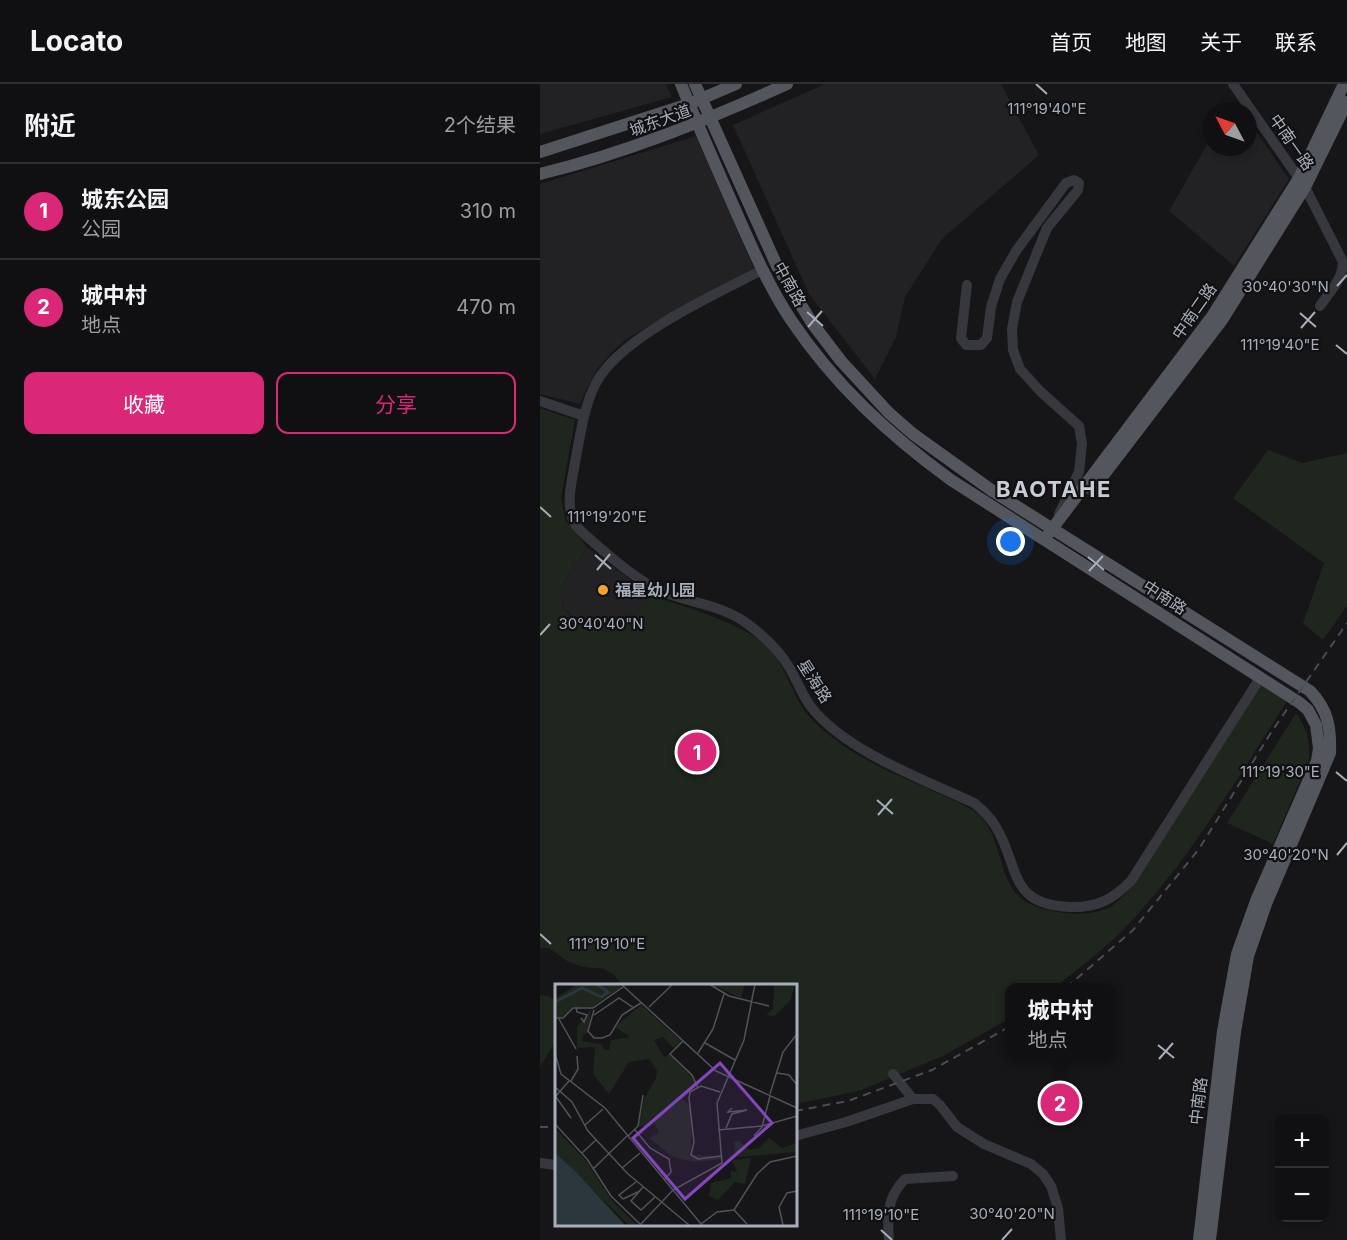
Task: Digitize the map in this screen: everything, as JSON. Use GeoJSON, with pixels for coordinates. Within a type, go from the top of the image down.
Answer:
{"type":"FeatureCollection","features":[{"type":"Feature","properties":{"kind":"main road","name":"中南路"},"geometry":{"type":"LineString","coordinates":[[681,84],[695,101],[762,270],[797,328],[847,391],[908,449],[951,480],[1308,710],[1316,725],[1319,748],[1309,781],[1256,901],[1237,954],[1223,1031],[1199,1240]]}},
{"type":"Feature","properties":{"kind":"main road","name":"中南路"},"geometry":{"type":"LineString","coordinates":[[695,84],[695,101]]}},
{"type":"Feature","properties":{"kind":"main road","name":"城东大道"},"geometry":{"type":"LineString","coordinates":[[540,152],[695,101],[736,84]]}},
{"type":"Feature","properties":{"kind":"main road","name":"城东大道"},"geometry":{"type":"LineString","coordinates":[[540,174],[626,150],[703,121],[787,84]]}},
{"type":"Feature","properties":{"kind":"main road","name":"中南二路"},"geometry":{"type":"LineString","coordinates":[[1302,183],[1344,84]]}},
{"type":"Feature","properties":{"kind":"main road","name":"中南二路"},"geometry":{"type":"LineString","coordinates":[[1048,542],[1222,320],[1347,102]]}},
{"type":"Feature","properties":{"kind":"main road","name":"中南路"},"geometry":{"type":"LineString","coordinates":[[703,121],[777,266],[812,323],[841,361],[889,413],[921,440],[994,492],[1310,691],[1321,703],[1328,718],[1331,734],[1330,753],[1266,904],[1248,956],[1235,1032],[1210,1240]]}},
{"type":"Feature","properties":{"kind":"street","name":"中南一路"},"geometry":{"type":"LineString","coordinates":[[1233,84],[1302,183],[1342,262],[1343,270],[1340,278],[1320,306]]}},
{"type":"Feature","properties":{"kind":"street"},"geometry":{"type":"LineString","coordinates":[[967,285],[961,338],[966,345],[981,345],[987,338],[991,307],[1000,279],[1016,251],[1066,183],[1074,180],[1078,183],[1078,190],[1047,228],[1017,302],[1012,329],[1013,350],[1020,369],[1041,392],[1079,426],[1082,444],[1079,472],[1056,530]]}},
{"type":"Feature","properties":{"kind":"street","name":"星海路"},"geometry":{"type":"LineString","coordinates":[[762,270],[704,300],[629,346],[606,367],[596,381],[584,416],[569,498],[575,524],[604,551],[656,588],[717,609],[747,623],[774,646],[811,707],[832,727],[869,753],[974,803],[987,814],[997,828],[1019,885],[1030,897],[1049,905],[1091,907],[1118,894],[1131,881],[1260,678]]}},
{"type":"Feature","properties":{"kind":"street"},"geometry":{"type":"LineString","coordinates":[[540,401],[584,416]]}},
{"type":"Feature","properties":{"kind":"street"},"geometry":{"type":"LineString","coordinates":[[893,1074],[914,1099]]}},
{"type":"Feature","properties":{"kind":"street"},"geometry":{"type":"LineString","coordinates":[[796,1136],[914,1099],[933,1099],[957,1126],[984,1144],[1031,1164],[1043,1174],[1051,1186],[1058,1208],[1061,1240]]}},
{"type":"Feature","properties":{"kind":"street"},"geometry":{"type":"LineString","coordinates":[[540,1163],[555,1165]]}},
{"type":"Feature","properties":{"kind":"street"},"geometry":{"type":"LineString","coordinates":[[889,1240],[888,1211],[891,1198],[898,1186],[905,1179],[953,1176]]}},
{"type":"Feature","properties":{"kind":"shaded area"},"geometry":{"type":"Polygon","coordinates":[[[540,84],[666,84],[672,97],[540,134],[540,84]]]}},
{"type":"Feature","properties":{"kind":"shaded area"},"geometry":{"type":"Polygon","coordinates":[[[825,84],[1001,84],[1039,155],[942,239],[905,297],[896,337],[875,379],[809,294],[733,125],[825,84]]]}},
{"type":"Feature","properties":{"kind":"shaded area"},"geometry":{"type":"Polygon","coordinates":[[[1257,133],[1289,179],[1234,266],[1169,211],[1203,152],[1203,156],[1257,156],[1257,133]]]}},
{"type":"Feature","properties":{"kind":"shaded area"},"geometry":{"type":"Polygon","coordinates":[[[696,136],[754,268],[626,339],[596,371],[580,404],[540,394],[540,184],[696,136]]]}},
{"type":"Feature","properties":{"kind":"shaded area"},"geometry":{"type":"Polygon","coordinates":[[[540,408],[575,420],[561,498],[566,521],[587,547],[562,585],[561,599],[564,610],[582,625],[607,632],[627,623],[652,596],[718,619],[751,635],[774,654],[804,710],[828,734],[867,760],[963,804],[981,817],[994,838],[1011,886],[1018,895],[1037,907],[1081,914],[1103,910],[1116,903],[1140,876],[1259,684],[1287,701],[1191,847],[1148,902],[1109,944],[1060,983],[1005,983],[1005,1021],[945,1055],[859,1091],[796,1104],[796,984],[621,984],[614,975],[604,969],[583,967],[567,961],[549,948],[540,948],[540,408]]]}},
{"type":"Feature","properties":{"kind":"shaded area"},"geometry":{"type":"Polygon","coordinates":[[[1268,450],[1302,463],[1347,453],[1347,606],[1323,640],[1303,623],[1324,563],[1233,498],[1268,450]]]}},
{"type":"Feature","properties":{"kind":"shaded area","name":"福星幼儿园"},"geometry":{"type":"Polygon","coordinates":[[[587,547],[652,596],[627,624],[607,632],[582,625],[564,609],[561,599],[562,585],[587,547]]]}},
{"type":"Feature","properties":{"kind":"shaded area"},"geometry":{"type":"Polygon","coordinates":[[[1296,713],[1307,735],[1309,760],[1273,844],[1227,823],[1296,713]]]}},
{"type":"Feature","properties":{"kind":"shaded area"},"geometry":{"type":"Polygon","coordinates":[[[540,995],[555,1000],[555,1042],[540,1067],[540,995]]]}},
{"type":"Feature","properties":{"kind":"railway"},"geometry":{"type":"LineString","coordinates":[[1072,983],[1133,930],[1199,849],[1272,731],[1347,623]]}},
{"type":"Feature","properties":{"kind":"railway"},"geometry":{"type":"LineString","coordinates":[[796,1111],[848,1101],[932,1070],[1005,1029]]}},
{"type":"Feature","properties":{"kind":"railway"},"geometry":{"type":"LineString","coordinates":[[540,1127],[555,1127]]}},
{"type":"Feature","properties":{"kind":"place","name":"福星幼儿园"},"geometry":{"type":"Point","coordinates":[603,590]}},
{"type":"Feature","properties":{"kind":"place","name":"城东公园"},"geometry":{"type":"Point","coordinates":[697,752]}},
{"type":"Feature","properties":{"kind":"place","name":"城中村"},"geometry":{"type":"Point","coordinates":[1060,1103]}},
{"type":"Feature","properties":{"kind":"district","name":"BAOTAHE"},"geometry":{"type":"Point","coordinates":[1054,489]}}]}
